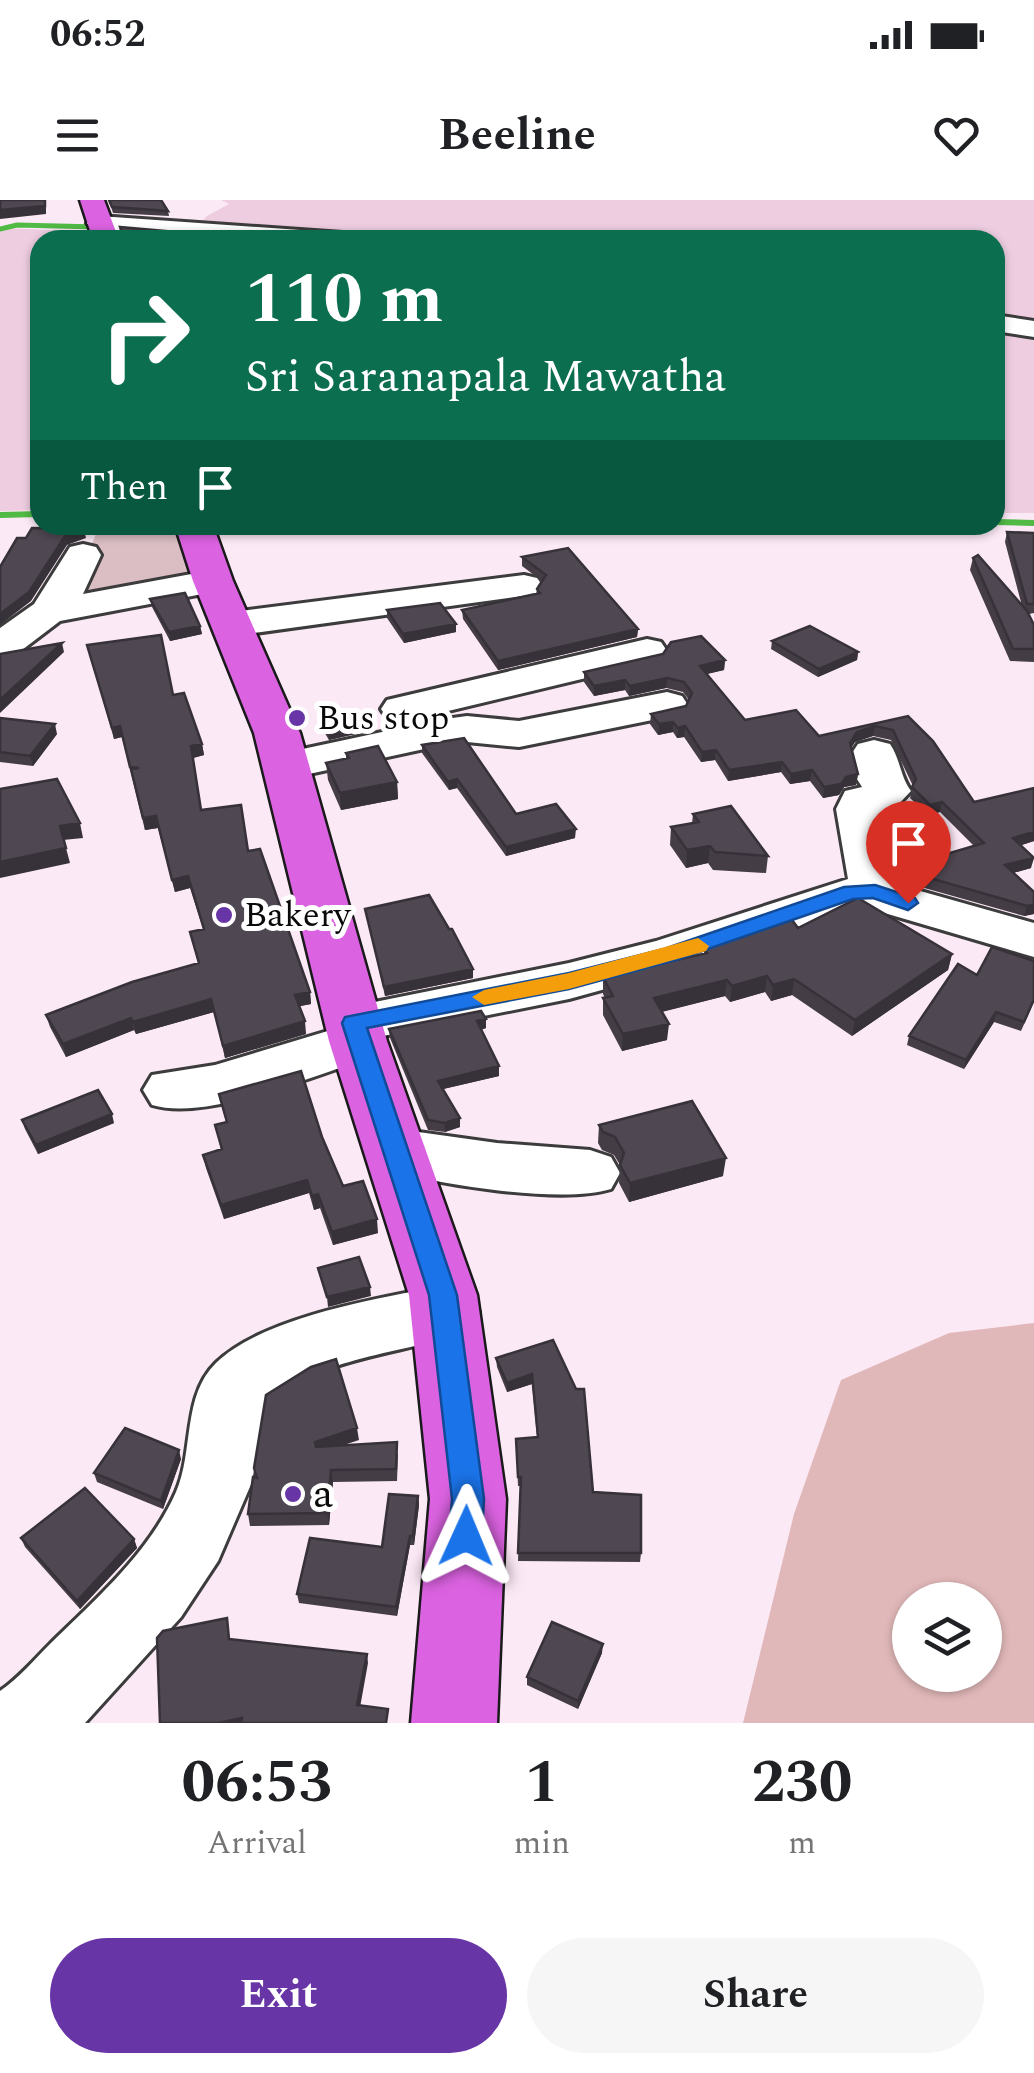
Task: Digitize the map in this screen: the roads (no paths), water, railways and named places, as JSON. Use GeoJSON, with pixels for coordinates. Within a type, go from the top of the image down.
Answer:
{"type":"FeatureCollection","features":[{"type":"Feature","properties":{"kind":"highway"},"geometry":{"type":"LineString","coordinates":[[198,535],[282,752],[356,1032],[446,1312],[468,1499],[454,1723]]}},
{"type":"Feature","properties":{"kind":"street"},"geometry":{"type":"LineString","coordinates":[[100,223],[161,230]]}},
{"type":"Feature","properties":{"kind":"street"},"geometry":{"type":"LineString","coordinates":[[100,223],[200,230]]}},
{"type":"Feature","properties":{"kind":"street"},"geometry":{"type":"LineString","coordinates":[[1005,325],[1034,329]]}},
{"type":"Feature","properties":{"kind":"street"},"geometry":{"type":"LineString","coordinates":[[0,647],[48,612],[64,593],[84,555]]}},
{"type":"Feature","properties":{"kind":"street"},"geometry":{"type":"LineString","coordinates":[[48,612],[524,586]]}},
{"type":"Feature","properties":{"kind":"street"},"geometry":{"type":"LineString","coordinates":[[282,752],[647,650]]}},
{"type":"Feature","properties":{"kind":"street"},"geometry":{"type":"LineString","coordinates":[[282,752],[466,729],[519,734],[667,706]]}},
{"type":"Feature","properties":{"kind":"street"},"geometry":{"type":"LineString","coordinates":[[874,753],[878,776],[888,791],[879,798],[861,801],[859,809],[875,891]]}},
{"type":"Feature","properties":{"kind":"street"},"geometry":{"type":"LineString","coordinates":[[172,1090],[215,1085],[356,1032],[671,954],[851,892],[875,891],[1034,940]]}},
{"type":"Feature","properties":{"kind":"street"},"geometry":{"type":"LineString","coordinates":[[397,1151],[497,1166],[590,1173]]}},
{"type":"Feature","properties":{"kind":"street"},"geometry":{"type":"LineString","coordinates":[[24,1723],[39,1713],[156,1590],[206,1508],[223,1456],[225,1405],[248,1376],[284,1356],[360,1332],[446,1312]]}},
{"type":"Feature","properties":{"kind":"waterway"},"geometry":{"type":"LineString","coordinates":[[0,229],[17,225],[98,227]]}},
{"type":"Feature","properties":{"kind":"waterway"},"geometry":{"type":"LineString","coordinates":[[0,515],[30,514]]}},
{"type":"Feature","properties":{"kind":"waterway"},"geometry":{"type":"LineString","coordinates":[[1005,522],[1034,523]]}},
{"type":"Feature","properties":{"kind":"place","name":"Bus stop"},"geometry":{"type":"Point","coordinates":[297,718]}},
{"type":"Feature","properties":{"kind":"place","name":"Bakery"},"geometry":{"type":"Point","coordinates":[224,915]}},
{"type":"Feature","properties":{"kind":"place","name":"a"},"geometry":{"type":"Point","coordinates":[293,1494]}}]}
